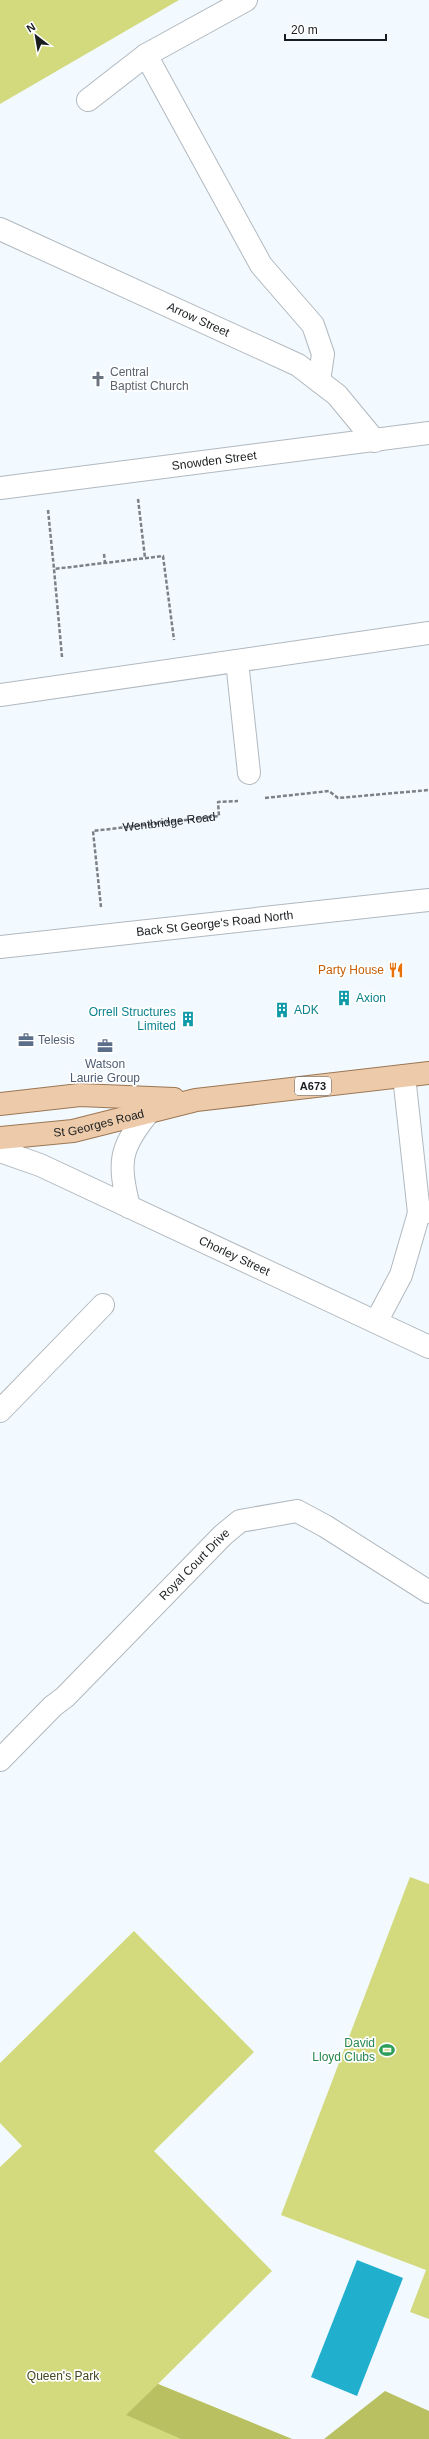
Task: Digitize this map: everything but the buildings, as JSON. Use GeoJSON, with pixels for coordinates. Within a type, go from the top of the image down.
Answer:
{"type":"FeatureCollection","features":[{"type":"Feature","properties":{"kind":"main road","name":"St Georges Road"},"geometry":{"type":"LineString","coordinates":[[2,1139],[73,1131],[196,1100],[429,1073]]}},
{"type":"Feature","properties":{"kind":"main road","name":"St Georges Road"},"geometry":{"type":"LineString","coordinates":[[0,1104],[80,1095],[196,1100]]}},
{"type":"Feature","properties":{"kind":"street"},"geometry":{"type":"LineString","coordinates":[[88,100],[146,55],[246,0]]}},
{"type":"Feature","properties":{"kind":"street"},"geometry":{"type":"LineString","coordinates":[[146,55],[261,265],[313,325],[323,354],[318,380]]}},
{"type":"Feature","properties":{"kind":"street","name":"Arrow Street"},"geometry":{"type":"LineString","coordinates":[[0,229],[298,365],[337,395],[375,441]]}},
{"type":"Feature","properties":{"kind":"street","name":"Snowden Street"},"geometry":{"type":"LineString","coordinates":[[0,488],[429,434]]}},
{"type":"Feature","properties":{"kind":"street"},"geometry":{"type":"LineString","coordinates":[[0,695],[429,633]]}},
{"type":"Feature","properties":{"kind":"street"},"geometry":{"type":"LineString","coordinates":[[237,661],[249,773]]}},
{"type":"Feature","properties":{"kind":"street","name":"Back St George's Road North"},"geometry":{"type":"LineString","coordinates":[[0,946],[429,900]]}},
{"type":"Feature","properties":{"kind":"street"},"geometry":{"type":"LineString","coordinates":[[376,1322],[401,1275],[424,1212],[404,1076]]}},
{"type":"Feature","properties":{"kind":"street"},"geometry":{"type":"LineString","coordinates":[[129,1207],[123,1182],[123,1156],[131,1134],[149,1112]]}},
{"type":"Feature","properties":{"kind":"street","name":"Chorley Street"},"geometry":{"type":"LineString","coordinates":[[2,1139],[40,1165],[429,1347]]}},
{"type":"Feature","properties":{"kind":"street"},"geometry":{"type":"LineString","coordinates":[[0,1411],[103,1305]]}},
{"type":"Feature","properties":{"kind":"street","name":"Royal Court Drive"},"geometry":{"type":"LineString","coordinates":[[0,1760],[53,1706],[65,1697],[223,1535],[240,1521],[297,1511],[325,1526],[429,1592]]}},
{"type":"Feature","properties":{"kind":"path"},"geometry":{"type":"LineString","coordinates":[[134,472],[145,558]]}},
{"type":"Feature","properties":{"kind":"path"},"geometry":{"type":"LineString","coordinates":[[45,483],[64,686]]}},
{"type":"Feature","properties":{"kind":"path"},"geometry":{"type":"LineString","coordinates":[[104,554],[105,563]]}},
{"type":"Feature","properties":{"kind":"path"},"geometry":{"type":"LineString","coordinates":[[54,569],[163,556],[178,669]]}},
{"type":"Feature","properties":{"kind":"path"},"geometry":{"type":"LineString","coordinates":[[259,798],[329,791],[338,798],[429,790]]}},
{"type":"Feature","properties":{"kind":"path","name":"Wentbridge Road"},"geometry":{"type":"LineString","coordinates":[[103,936],[93,831],[219,816],[218,802],[245,800]]}},
{"type":"Feature","properties":{"kind":"green space"},"geometry":{"type":"Polygon","coordinates":[[[0,0],[179,0],[0,104],[0,0]]]}},
{"type":"Feature","properties":{"kind":"green space","name":"David Lloyd Clubs"},"geometry":{"type":"Polygon","coordinates":[[[410,1877],[429,1884],[429,2319],[410,2312],[426,2270],[281,2215],[410,1877]]]}},
{"type":"Feature","properties":{"kind":"green space","name":"Queen's Park"},"geometry":{"type":"Polygon","coordinates":[[[134,1931],[254,2052],[154,2151],[272,2271],[158,2384],[292,2439],[0,2439],[0,2167],[22,2146],[0,2123],[0,2063],[134,1931]]]}},
{"type":"Feature","properties":{"kind":"green space"},"geometry":{"type":"Polygon","coordinates":[[[158,2384],[292,2439],[181,2439],[126,2415],[158,2384]]]}},
{"type":"Feature","properties":{"kind":"green space"},"geometry":{"type":"Polygon","coordinates":[[[385,2391],[429,2411],[429,2439],[324,2439],[385,2391]]]}},
{"type":"Feature","properties":{"kind":"water"},"geometry":{"type":"Polygon","coordinates":[[[357,2260],[403,2278],[357,2396],[311,2377],[357,2260]]]}},
{"type":"Feature","properties":{"kind":"place","name":"Central Baptist Church"},"geometry":{"type":"Point","coordinates":[98,379]}},
{"type":"Feature","properties":{"kind":"place","name":"Party House"},"geometry":{"type":"Point","coordinates":[396,970]}},
{"type":"Feature","properties":{"kind":"place","name":"Axion"},"geometry":{"type":"Point","coordinates":[344,998]}},
{"type":"Feature","properties":{"kind":"place","name":"ADK"},"geometry":{"type":"Point","coordinates":[282,1010]}},
{"type":"Feature","properties":{"kind":"place","name":"Orrell Structures Limited"},"geometry":{"type":"Point","coordinates":[188,1019]}},
{"type":"Feature","properties":{"kind":"place","name":"Telesis"},"geometry":{"type":"Point","coordinates":[26,1040]}},
{"type":"Feature","properties":{"kind":"place","name":"Watson Laurie Group"},"geometry":{"type":"Point","coordinates":[105,1046]}},
{"type":"Feature","properties":{"kind":"place","name":"David Lloyd Clubs"},"geometry":{"type":"Point","coordinates":[387,2050]}}]}
